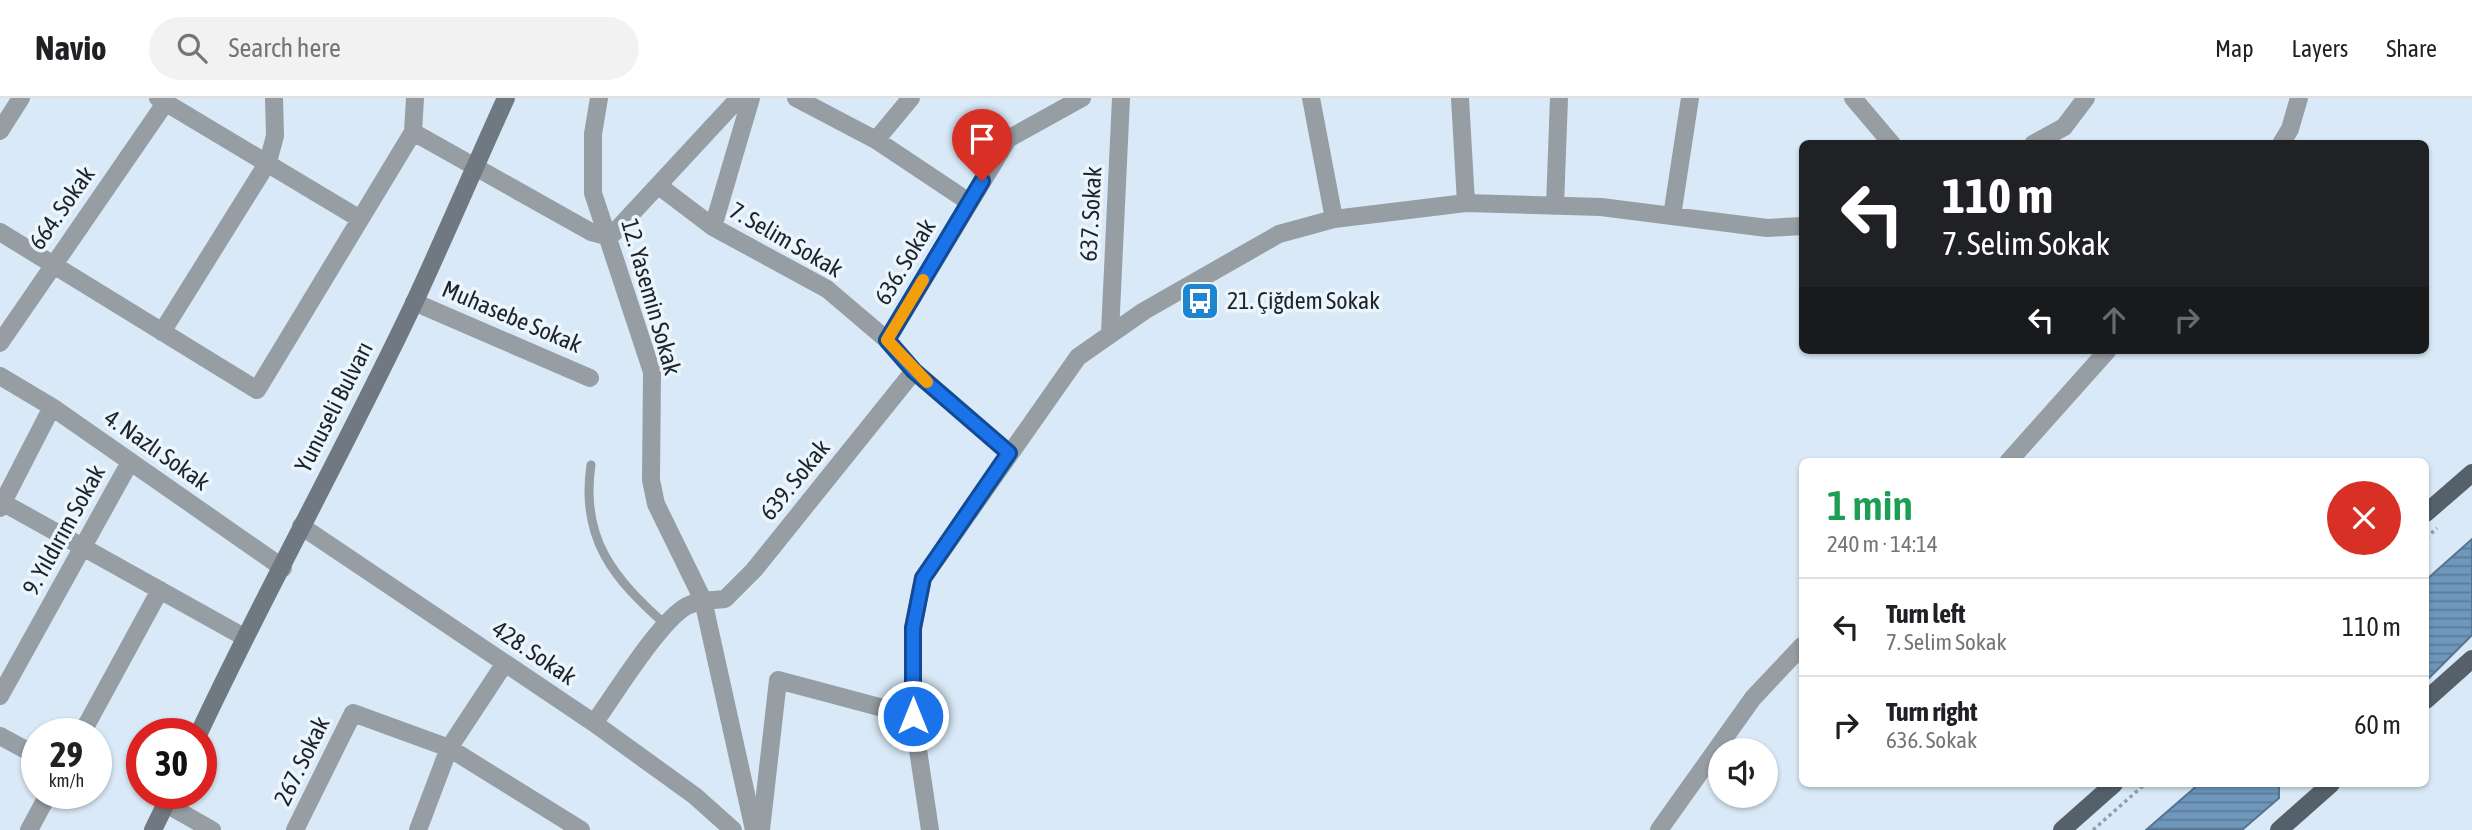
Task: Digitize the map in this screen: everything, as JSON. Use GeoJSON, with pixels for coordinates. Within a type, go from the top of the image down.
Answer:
{"type":"FeatureCollection","features":[{"type":"Feature","properties":{"kind":"main road","name":"Yunuseli Bulvarı"},"geometry":{"type":"LineString","coordinates":[[206,718],[244,637],[283,568],[301,526],[414,302],[506,98]]}},
{"type":"Feature","properties":{"kind":"main road"},"geometry":{"type":"LineString","coordinates":[[2429,510],[2472,473]]}},
{"type":"Feature","properties":{"kind":"main road"},"geometry":{"type":"LineString","coordinates":[[2429,697],[2472,659]]}},
{"type":"Feature","properties":{"kind":"main road"},"geometry":{"type":"LineString","coordinates":[[2062,830],[2111,787]]}},
{"type":"Feature","properties":{"kind":"main road"},"geometry":{"type":"LineString","coordinates":[[2279,830],[2328,787]]}},
{"type":"Feature","properties":{"kind":"main road"},"geometry":{"type":"LineString","coordinates":[[153,830],[163,809]]}},
{"type":"Feature","properties":{"kind":"street"},"geometry":{"type":"LineString","coordinates":[[0,131],[21,98]]}},
{"type":"Feature","properties":{"kind":"street"},"geometry":{"type":"LineString","coordinates":[[162,332],[268,162],[275,136],[274,98]]}},
{"type":"Feature","properties":{"kind":"street"},"geometry":{"type":"LineString","coordinates":[[0,232],[257,390],[413,132],[415,98]]}},
{"type":"Feature","properties":{"kind":"street","name":"12. Yasemin Sokak"},"geometry":{"type":"LineString","coordinates":[[599,98],[593,134],[593,192],[610,237],[652,372],[651,480],[656,504],[703,600],[754,830]]}},
{"type":"Feature","properties":{"kind":"street"},"geometry":{"type":"LineString","coordinates":[[413,132],[591,232],[610,237],[739,98]]}},
{"type":"Feature","properties":{"kind":"street"},"geometry":{"type":"LineString","coordinates":[[713,227],[751,98]]}},
{"type":"Feature","properties":{"kind":"street"},"geometry":{"type":"LineString","coordinates":[[796,98],[876,140],[969,202]]}},
{"type":"Feature","properties":{"kind":"street"},"geometry":{"type":"LineString","coordinates":[[876,140],[911,98]]}},
{"type":"Feature","properties":{"kind":"street","name":"636. Sokak"},"geometry":{"type":"LineString","coordinates":[[887,340],[1008,139],[1082,98]]}},
{"type":"Feature","properties":{"kind":"street","name":"637. Sokak"},"geometry":{"type":"LineString","coordinates":[[1110,333],[1121,98]]}},
{"type":"Feature","properties":{"kind":"street"},"geometry":{"type":"LineString","coordinates":[[1311,98],[1334,219]]}},
{"type":"Feature","properties":{"kind":"street"},"geometry":{"type":"LineString","coordinates":[[1460,98],[1466,203]]}},
{"type":"Feature","properties":{"kind":"street"},"geometry":{"type":"LineString","coordinates":[[1555,206],[1559,98]]}},
{"type":"Feature","properties":{"kind":"street"},"geometry":{"type":"LineString","coordinates":[[1672,216],[1690,98]]}},
{"type":"Feature","properties":{"kind":"street"},"geometry":{"type":"LineString","coordinates":[[1853,98],[1889,140]]}},
{"type":"Feature","properties":{"kind":"street"},"geometry":{"type":"LineString","coordinates":[[2040,140],[2064,127],[2086,98]]}},
{"type":"Feature","properties":{"kind":"street"},"geometry":{"type":"LineString","coordinates":[[2283,140],[2290,129],[2299,98]]}},
{"type":"Feature","properties":{"kind":"street"},"geometry":{"type":"LineString","coordinates":[[162,100],[360,219]]}},
{"type":"Feature","properties":{"kind":"street","name":"664. Sokak"},"geometry":{"type":"LineString","coordinates":[[0,343],[162,100]]}},
{"type":"Feature","properties":{"kind":"street","name":"7. Selim Sokak"},"geometry":{"type":"LineString","coordinates":[[659,186],[713,227],[827,289],[887,340],[914,371],[1009,453]]}},
{"type":"Feature","properties":{"kind":"street"},"geometry":{"type":"LineString","coordinates":[[930,830],[913,716],[913,628],[923,578],[1078,357],[1110,333],[1279,234],[1334,219],[1466,203],[1601,207],[1767,228],[1799,226]]}},
{"type":"Feature","properties":{"kind":"street","name":"Muhasebe Sokak"},"geometry":{"type":"LineString","coordinates":[[414,302],[590,378]]}},
{"type":"Feature","properties":{"kind":"street"},"geometry":{"type":"LineString","coordinates":[[2012,458],[2104,354]]}},
{"type":"Feature","properties":{"kind":"street","name":"639. Sokak"},"geometry":{"type":"LineString","coordinates":[[594,723],[667,625],[685,606],[703,600],[724,599],[754,570],[914,371]]}},
{"type":"Feature","properties":{"kind":"street","name":"4. Nazlı Sokak"},"geometry":{"type":"LineString","coordinates":[[0,376],[52,407],[283,568]]}},
{"type":"Feature","properties":{"kind":"street"},"geometry":{"type":"LineString","coordinates":[[52,407],[1,504],[244,637]]}},
{"type":"Feature","properties":{"kind":"street","name":"9. Yıldırım Sokak"},"geometry":{"type":"LineString","coordinates":[[0,696],[131,462]]}},
{"type":"Feature","properties":{"kind":"street","name":"428. Sokak"},"geometry":{"type":"LineString","coordinates":[[301,526],[594,723],[695,796],[733,830]]}},
{"type":"Feature","properties":{"kind":"street"},"geometry":{"type":"LineString","coordinates":[[90,718],[160,590]]}},
{"type":"Feature","properties":{"kind":"street"},"geometry":{"type":"LineString","coordinates":[[1659,830],[1753,698],[1799,649]]}},
{"type":"Feature","properties":{"kind":"street"},"geometry":{"type":"LineString","coordinates":[[422,828],[449,748],[505,663]]}},
{"type":"Feature","properties":{"kind":"street"},"geometry":{"type":"LineString","coordinates":[[761,830],[778,680],[913,716]]}},
{"type":"Feature","properties":{"kind":"street","name":"267. Sokak"},"geometry":{"type":"LineString","coordinates":[[295,830],[354,713],[449,748]]}},
{"type":"Feature","properties":{"kind":"street"},"geometry":{"type":"LineString","coordinates":[[0,736],[21,747]]}},
{"type":"Feature","properties":{"kind":"street"},"geometry":{"type":"LineString","coordinates":[[449,748],[581,830]]}},
{"type":"Feature","properties":{"kind":"street"},"geometry":{"type":"LineString","coordinates":[[29,830],[40,809]]}},
{"type":"Feature","properties":{"kind":"street"},"geometry":{"type":"LineString","coordinates":[[183,809],[212,830]]}},
{"type":"Feature","properties":{"kind":"lane"},"geometry":{"type":"LineString","coordinates":[[591,466],[589,507],[597,544],[612,569],[667,625]]}},
{"type":"Feature","properties":{"kind":"path"},"geometry":{"type":"LineString","coordinates":[[2093,830],[2142,787]]}},
{"type":"Feature","properties":{"kind":"water"},"geometry":{"type":"Polygon","coordinates":[[[2472,539],[2472,635],[2429,678],[2429,577],[2472,539]]]}},
{"type":"Feature","properties":{"kind":"water"},"geometry":{"type":"Polygon","coordinates":[[[2196,787],[2279,787],[2279,798],[2242,830],[2146,830],[2196,787]]]}},
{"type":"Feature","properties":{"kind":"slow traffic"},"geometry":{"type":"LineString","coordinates":[[923,280],[887,340],[927,382]]}},
{"type":"Feature","properties":{"kind":"place","name":"21. Çiğdem Sokak"},"geometry":{"type":"Point","coordinates":[1200,301]}},
{"type":"Feature","properties":{"kind":"route"},"geometry":{"type":"LineString","coordinates":[[913,716],[913,628],[923,578],[1009,453],[914,371],[887,340],[982,181]]}}]}
